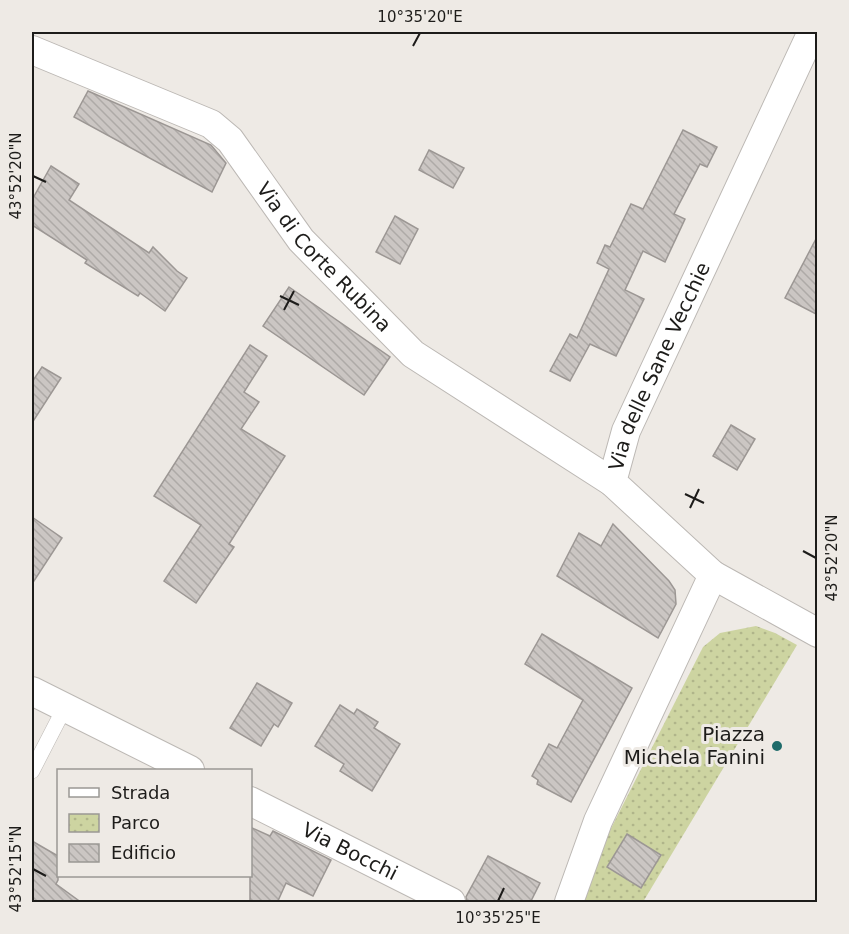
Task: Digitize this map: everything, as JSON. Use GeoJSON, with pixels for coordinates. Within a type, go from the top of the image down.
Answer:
{"type":"FeatureCollection","features":[{"type":"Feature","properties":{"kind":"street","name":"Via delle Sane Vecchie"},"geometry":{"type":"LineString","coordinates":[[812,32],[626,431],[612,483],[712,575],[818,633]]}},
{"type":"Feature","properties":{"kind":"street","name":"Via di Corte Rubina"},"geometry":{"type":"LineString","coordinates":[[32,50],[211,124],[230,140],[301,240],[413,354],[612,483]]}},
{"type":"Feature","properties":{"kind":"street"},"geometry":{"type":"LineString","coordinates":[[569,903],[598,821],[712,575]]}},
{"type":"Feature","properties":{"kind":"street"},"geometry":{"type":"LineString","coordinates":[[32,691],[186,769]]}},
{"type":"Feature","properties":{"kind":"street","name":"Via Bocchi"},"geometry":{"type":"LineString","coordinates":[[252,802],[451,903]]}},
{"type":"Feature","properties":{"kind":"lane"},"geometry":{"type":"LineString","coordinates":[[32,771],[65,707]]}},
{"type":"Feature","properties":{"kind":"green space"},"geometry":{"type":"Polygon","coordinates":[[[756,626],[797,645],[643,902],[582,902],[599,852],[703,647],[720,633],[756,626]]]}},
{"type":"Feature","properties":{"kind":"building"},"geometry":{"type":"Polygon","coordinates":[[[88,91],[211,145],[226,163],[212,192],[74,117],[88,91]]]}},
{"type":"Feature","properties":{"kind":"building"},"geometry":{"type":"Polygon","coordinates":[[[683,130],[717,147],[707,167],[700,164],[674,214],[685,219],[665,262],[643,251],[625,290],[644,299],[616,356],[590,344],[570,381],[550,371],[570,334],[577,338],[609,269],[597,263],[605,245],[610,247],[631,204],[643,209],[683,130]]]}},
{"type":"Feature","properties":{"kind":"building"},"geometry":{"type":"Polygon","coordinates":[[[429,150],[464,168],[453,188],[419,170],[429,150]]]}},
{"type":"Feature","properties":{"kind":"building"},"geometry":{"type":"Polygon","coordinates":[[[51,166],[79,184],[69,200],[149,253],[153,247],[187,278],[165,311],[140,293],[138,296],[85,263],[87,260],[32,225],[32,200],[51,166]]]}},
{"type":"Feature","properties":{"kind":"building"},"geometry":{"type":"Polygon","coordinates":[[[395,216],[418,229],[400,264],[376,252],[395,216]]]}},
{"type":"Feature","properties":{"kind":"building"},"geometry":{"type":"Polygon","coordinates":[[[818,235],[818,315],[785,298],[818,235]]]}},
{"type":"Feature","properties":{"kind":"building"},"geometry":{"type":"Polygon","coordinates":[[[289,287],[390,357],[364,395],[263,326],[289,287]]]}},
{"type":"Feature","properties":{"kind":"building"},"geometry":{"type":"Polygon","coordinates":[[[250,345],[267,356],[244,392],[259,402],[241,429],[285,456],[229,544],[234,547],[196,603],[164,581],[201,525],[154,496],[250,345]]]}},
{"type":"Feature","properties":{"kind":"building"},"geometry":{"type":"Polygon","coordinates":[[[42,367],[61,378],[32,423],[32,382],[42,367]]]}},
{"type":"Feature","properties":{"kind":"building"},"geometry":{"type":"Polygon","coordinates":[[[731,425],[755,439],[737,470],[713,456],[731,425]]]}},
{"type":"Feature","properties":{"kind":"building"},"geometry":{"type":"Polygon","coordinates":[[[32,517],[62,538],[32,584],[32,517]]]}},
{"type":"Feature","properties":{"kind":"building"},"geometry":{"type":"Polygon","coordinates":[[[613,524],[675,590],[676,604],[658,638],[557,576],[579,533],[601,546],[613,524]]]}},
{"type":"Feature","properties":{"kind":"building"},"geometry":{"type":"Polygon","coordinates":[[[542,634],[632,688],[571,802],[537,784],[538,780],[532,776],[549,744],[557,748],[583,700],[525,664],[542,634]]]}},
{"type":"Feature","properties":{"kind":"building"},"geometry":{"type":"Polygon","coordinates":[[[257,683],[292,703],[278,727],[274,724],[261,746],[230,728],[257,683]]]}},
{"type":"Feature","properties":{"kind":"building"},"geometry":{"type":"Polygon","coordinates":[[[340,705],[354,714],[357,709],[378,722],[374,728],[400,744],[372,791],[340,771],[344,764],[315,746],[340,705]]]}},
{"type":"Feature","properties":{"kind":"building"},"geometry":{"type":"Polygon","coordinates":[[[252,828],[270,836],[273,831],[331,860],[313,896],[286,883],[277,903],[250,903],[252,828]]]}},
{"type":"Feature","properties":{"kind":"building"},"geometry":{"type":"Polygon","coordinates":[[[627,834],[661,855],[641,888],[607,867],[627,834]]]}},
{"type":"Feature","properties":{"kind":"building"},"geometry":{"type":"Polygon","coordinates":[[[32,841],[57,855],[58,880],[56,884],[82,903],[32,903],[32,841]]]}},
{"type":"Feature","properties":{"kind":"building"},"geometry":{"type":"Polygon","coordinates":[[[488,856],[540,883],[530,903],[467,903],[466,897],[488,856]]]}},
{"type":"Feature","properties":{"kind":"place","name":"Piazza Michela Fanini"},"geometry":{"type":"Point","coordinates":[777,746]}}]}
